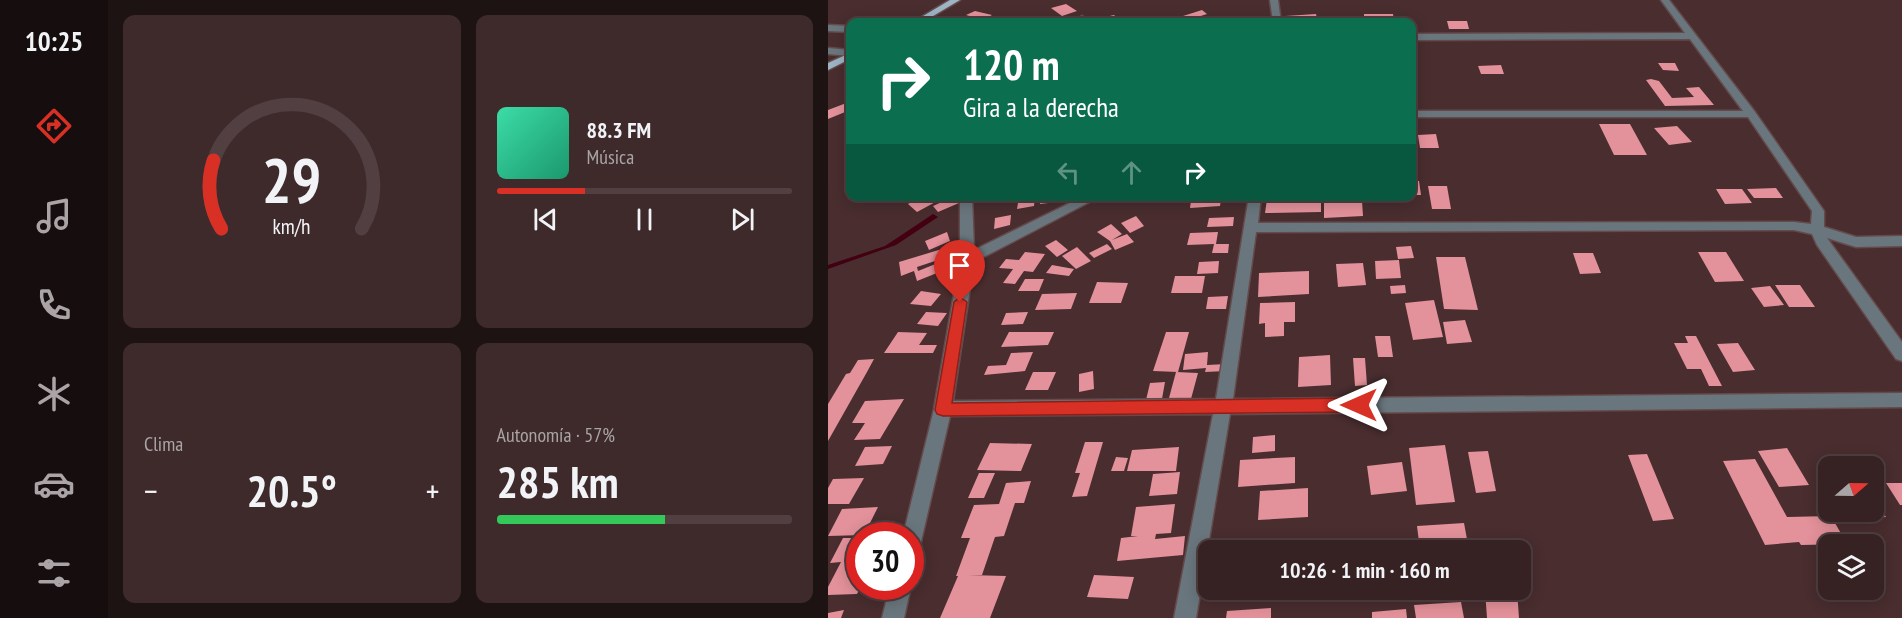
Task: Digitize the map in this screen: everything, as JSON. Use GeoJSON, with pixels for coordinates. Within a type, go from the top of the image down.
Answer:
{"type":"FeatureCollection","features":[{"type":"Feature","properties":{"kind":"main road"},"geometry":{"type":"LineString","coordinates":[[924,18],[956,0]]}},
{"type":"Feature","properties":{"kind":"main road"},"geometry":{"type":"LineString","coordinates":[[828,67],[846,56]]}},
{"type":"Feature","properties":{"kind":"street"},"geometry":{"type":"LineString","coordinates":[[1274,0],[1276,18]]}},
{"type":"Feature","properties":{"kind":"street"},"geometry":{"type":"LineString","coordinates":[[1665,0],[1751,114],[1818,211],[1817,230],[1822,242],[1902,354]]}},
{"type":"Feature","properties":{"kind":"street"},"geometry":{"type":"LineString","coordinates":[[828,28],[846,29]]}},
{"type":"Feature","properties":{"kind":"street"},"geometry":{"type":"LineString","coordinates":[[1416,37],[1692,36]]}},
{"type":"Feature","properties":{"kind":"street"},"geometry":{"type":"LineString","coordinates":[[828,51],[846,53]]}},
{"type":"Feature","properties":{"kind":"street"},"geometry":{"type":"LineString","coordinates":[[1416,114],[1751,114]]}},
{"type":"Feature","properties":{"kind":"street"},"geometry":{"type":"LineString","coordinates":[[916,522],[943,410],[968,259],[966,201]]}},
{"type":"Feature","properties":{"kind":"street"},"geometry":{"type":"LineString","coordinates":[[968,259],[1085,201]]}},
{"type":"Feature","properties":{"kind":"street"},"geometry":{"type":"LineString","coordinates":[[1185,618],[1223,406],[1249,227],[1255,201]]}},
{"type":"Feature","properties":{"kind":"street"},"geometry":{"type":"LineString","coordinates":[[1249,227],[1794,226],[1817,230],[1856,242],[1902,241]]}},
{"type":"Feature","properties":{"kind":"street"},"geometry":{"type":"LineString","coordinates":[[943,410],[1902,400]]}},
{"type":"Feature","properties":{"kind":"street"},"geometry":{"type":"LineString","coordinates":[[893,618],[898,600]]}},
{"type":"Feature","properties":{"kind":"shaded area"},"geometry":{"type":"Polygon","coordinates":[[[933,214],[938,217],[896,245],[828,269],[828,265],[885,246],[933,214]]]}},
{"type":"Feature","properties":{"kind":"building"},"geometry":{"type":"Polygon","coordinates":[[[1066,4],[1077,11],[1062,16],[1051,8],[1066,4]]]}},
{"type":"Feature","properties":{"kind":"building"},"geometry":{"type":"Polygon","coordinates":[[[1202,10],[1207,14],[1194,18],[1183,16],[1202,10]]]}},
{"type":"Feature","properties":{"kind":"building"},"geometry":{"type":"Polygon","coordinates":[[[975,11],[992,15],[987,18],[976,18],[966,15],[975,11]]]}},
{"type":"Feature","properties":{"kind":"building"},"geometry":{"type":"Polygon","coordinates":[[[1316,14],[1317,18],[1286,18],[1285,16],[1316,14]]]}},
{"type":"Feature","properties":{"kind":"building"},"geometry":{"type":"Polygon","coordinates":[[[1364,14],[1393,14],[1394,18],[1364,18],[1364,14]]]}},
{"type":"Feature","properties":{"kind":"building"},"geometry":{"type":"Polygon","coordinates":[[[1114,15],[1117,18],[1101,18],[1114,15]]]}},
{"type":"Feature","properties":{"kind":"building"},"geometry":{"type":"Polygon","coordinates":[[[1447,21],[1467,21],[1469,29],[1449,29],[1447,21]]]}},
{"type":"Feature","properties":{"kind":"building"},"geometry":{"type":"Polygon","coordinates":[[[1658,63],[1675,63],[1679,71],[1663,70],[1658,63]]]}},
{"type":"Feature","properties":{"kind":"building"},"geometry":{"type":"Polygon","coordinates":[[[1501,65],[1504,74],[1481,74],[1478,66],[1501,65]]]}},
{"type":"Feature","properties":{"kind":"building"},"geometry":{"type":"Polygon","coordinates":[[[1646,80],[1659,81],[1672,98],[1694,97],[1686,88],[1699,87],[1714,105],[1665,106],[1646,80]]]}},
{"type":"Feature","properties":{"kind":"building"},"geometry":{"type":"Polygon","coordinates":[[[846,103],[846,112],[828,119],[828,110],[846,103]]]}},
{"type":"Feature","properties":{"kind":"building"},"geometry":{"type":"Polygon","coordinates":[[[1599,124],[1630,124],[1647,155],[1614,155],[1599,124]]]}},
{"type":"Feature","properties":{"kind":"building"},"geometry":{"type":"Polygon","coordinates":[[[1677,126],[1692,142],[1669,145],[1654,128],[1677,126]]]}},
{"type":"Feature","properties":{"kind":"building"},"geometry":{"type":"Polygon","coordinates":[[[1436,134],[1439,148],[1420,148],[1418,135],[1436,134]]]}},
{"type":"Feature","properties":{"kind":"building"},"geometry":{"type":"Polygon","coordinates":[[[1416,181],[1419,181],[1421,195],[1416,195],[1416,181]]]}},
{"type":"Feature","properties":{"kind":"building"},"geometry":{"type":"Polygon","coordinates":[[[1428,186],[1447,186],[1451,209],[1432,209],[1428,186]]]}},
{"type":"Feature","properties":{"kind":"building"},"geometry":{"type":"Polygon","coordinates":[[[1776,188],[1783,198],[1754,198],[1747,189],[1776,188]]]}},
{"type":"Feature","properties":{"kind":"building"},"geometry":{"type":"Polygon","coordinates":[[[1716,189],[1742,189],[1752,203],[1725,204],[1716,189]]]}},
{"type":"Feature","properties":{"kind":"building"},"geometry":{"type":"Polygon","coordinates":[[[913,201],[937,201],[917,212],[908,204],[913,201]]]}},
{"type":"Feature","properties":{"kind":"building"},"geometry":{"type":"Polygon","coordinates":[[[944,201],[959,203],[938,212],[933,206],[944,201]]]}},
{"type":"Feature","properties":{"kind":"building"},"geometry":{"type":"Polygon","coordinates":[[[1018,201],[1034,201],[1034,206],[1017,209],[1018,201]]]}},
{"type":"Feature","properties":{"kind":"building"},"geometry":{"type":"Polygon","coordinates":[[[1040,201],[1056,201],[1056,202],[1040,204],[1040,201]]]}},
{"type":"Feature","properties":{"kind":"building"},"geometry":{"type":"Polygon","coordinates":[[[1191,201],[1221,201],[1220,206],[1190,208],[1191,201]]]}},
{"type":"Feature","properties":{"kind":"building"},"geometry":{"type":"Polygon","coordinates":[[[1267,201],[1321,201],[1321,212],[1265,213],[1267,201]]]}},
{"type":"Feature","properties":{"kind":"building"},"geometry":{"type":"Polygon","coordinates":[[[1362,201],[1363,216],[1324,218],[1324,202],[1362,201]]]}},
{"type":"Feature","properties":{"kind":"building"},"geometry":{"type":"Polygon","coordinates":[[[1011,215],[1010,225],[994,229],[995,218],[1011,215]]]}},
{"type":"Feature","properties":{"kind":"building"},"geometry":{"type":"Polygon","coordinates":[[[1136,216],[1144,226],[1130,233],[1121,223],[1136,216]]]}},
{"type":"Feature","properties":{"kind":"building"},"geometry":{"type":"Polygon","coordinates":[[[1234,217],[1233,226],[1207,227],[1209,218],[1234,217]]]}},
{"type":"Feature","properties":{"kind":"building"},"geometry":{"type":"Polygon","coordinates":[[[1111,224],[1122,234],[1112,240],[1127,234],[1134,242],[1115,250],[1110,241],[1097,232],[1111,224]]]}},
{"type":"Feature","properties":{"kind":"building"},"geometry":{"type":"Polygon","coordinates":[[[947,232],[950,241],[929,250],[925,241],[947,232]]]}},
{"type":"Feature","properties":{"kind":"building"},"geometry":{"type":"Polygon","coordinates":[[[1218,232],[1216,244],[1229,244],[1228,253],[1212,253],[1214,244],[1187,245],[1190,233],[1218,232]]]}},
{"type":"Feature","properties":{"kind":"building"},"geometry":{"type":"Polygon","coordinates":[[[1056,240],[1068,250],[1057,257],[1045,246],[1056,240]]]}},
{"type":"Feature","properties":{"kind":"building"},"geometry":{"type":"Polygon","coordinates":[[[1107,244],[1112,249],[1094,258],[1089,253],[1107,244]]]}},
{"type":"Feature","properties":{"kind":"building"},"geometry":{"type":"Polygon","coordinates":[[[1411,246],[1414,258],[1398,259],[1396,247],[1411,246]]]}},
{"type":"Feature","properties":{"kind":"building"},"geometry":{"type":"Polygon","coordinates":[[[1077,247],[1091,261],[1076,269],[1062,256],[1077,247]]]}},
{"type":"Feature","properties":{"kind":"building"},"geometry":{"type":"Polygon","coordinates":[[[942,249],[944,258],[917,267],[918,271],[943,261],[947,269],[917,281],[914,271],[901,276],[899,262],[942,249]]]}},
{"type":"Feature","properties":{"kind":"building"},"geometry":{"type":"Polygon","coordinates":[[[1025,252],[1045,254],[1033,272],[1024,271],[1015,284],[1003,283],[1013,269],[999,268],[1006,259],[1019,260],[1025,252]]]}},
{"type":"Feature","properties":{"kind":"building"},"geometry":{"type":"Polygon","coordinates":[[[1698,252],[1726,252],[1744,281],[1715,282],[1698,252]]]}},
{"type":"Feature","properties":{"kind":"building"},"geometry":{"type":"Polygon","coordinates":[[[1573,253],[1593,253],[1601,273],[1580,274],[1573,253]]]}},
{"type":"Feature","properties":{"kind":"building"},"geometry":{"type":"Polygon","coordinates":[[[1436,257],[1465,257],[1478,310],[1444,309],[1436,257]]]}},
{"type":"Feature","properties":{"kind":"building"},"geometry":{"type":"Polygon","coordinates":[[[1399,260],[1401,278],[1376,279],[1375,261],[1399,260]]]}},
{"type":"Feature","properties":{"kind":"building"},"geometry":{"type":"Polygon","coordinates":[[[1219,261],[1218,273],[1197,274],[1199,262],[1219,261]]]}},
{"type":"Feature","properties":{"kind":"building"},"geometry":{"type":"Polygon","coordinates":[[[1363,263],[1366,285],[1338,287],[1336,264],[1363,263]]]}},
{"type":"Feature","properties":{"kind":"building"},"geometry":{"type":"Polygon","coordinates":[[[1052,265],[1074,269],[1069,276],[1046,273],[1052,265]]]}},
{"type":"Feature","properties":{"kind":"building"},"geometry":{"type":"Polygon","coordinates":[[[1309,271],[1309,294],[1258,297],[1259,273],[1309,271]]]}},
{"type":"Feature","properties":{"kind":"building"},"geometry":{"type":"Polygon","coordinates":[[[1175,276],[1205,276],[1202,293],[1171,293],[1175,276]]]}},
{"type":"Feature","properties":{"kind":"building"},"geometry":{"type":"Polygon","coordinates":[[[1025,279],[1044,279],[1039,291],[1018,291],[1025,279]]]}},
{"type":"Feature","properties":{"kind":"building"},"geometry":{"type":"Polygon","coordinates":[[[1097,282],[1128,283],[1121,303],[1089,303],[1097,282]]]}},
{"type":"Feature","properties":{"kind":"building"},"geometry":{"type":"Polygon","coordinates":[[[1405,285],[1406,293],[1391,294],[1390,286],[1405,285]]]}},
{"type":"Feature","properties":{"kind":"building"},"geometry":{"type":"Polygon","coordinates":[[[1775,285],[1800,285],[1815,307],[1789,307],[1775,285]]]}},
{"type":"Feature","properties":{"kind":"building"},"geometry":{"type":"Polygon","coordinates":[[[1770,286],[1784,305],[1764,307],[1751,288],[1770,286]]]}},
{"type":"Feature","properties":{"kind":"building"},"geometry":{"type":"Polygon","coordinates":[[[921,291],[941,294],[931,306],[910,304],[921,291]]]}},
{"type":"Feature","properties":{"kind":"building"},"geometry":{"type":"Polygon","coordinates":[[[1077,293],[1071,309],[1035,310],[1042,294],[1077,293]]]}},
{"type":"Feature","properties":{"kind":"building"},"geometry":{"type":"Polygon","coordinates":[[[1228,296],[1226,309],[1206,309],[1208,297],[1228,296]]]}},
{"type":"Feature","properties":{"kind":"building"},"geometry":{"type":"Polygon","coordinates":[[[1434,300],[1443,337],[1413,340],[1405,303],[1434,300]]]}},
{"type":"Feature","properties":{"kind":"building"},"geometry":{"type":"Polygon","coordinates":[[[1295,302],[1295,322],[1284,322],[1284,336],[1265,337],[1265,323],[1259,324],[1260,303],[1295,302]]]}},
{"type":"Feature","properties":{"kind":"building"},"geometry":{"type":"Polygon","coordinates":[[[926,312],[947,313],[938,326],[917,324],[926,312]]]}},
{"type":"Feature","properties":{"kind":"building"},"geometry":{"type":"Polygon","coordinates":[[[1028,312],[1023,324],[1001,325],[1006,313],[1028,312]]]}},
{"type":"Feature","properties":{"kind":"building"},"geometry":{"type":"Polygon","coordinates":[[[1465,320],[1472,342],[1447,344],[1443,322],[1465,320]]]}},
{"type":"Feature","properties":{"kind":"building"},"geometry":{"type":"Polygon","coordinates":[[[898,332],[927,333],[919,345],[937,345],[933,353],[884,353],[898,332]]]}},
{"type":"Feature","properties":{"kind":"building"},"geometry":{"type":"Polygon","coordinates":[[[1009,332],[1054,332],[1048,345],[1001,347],[1009,332]]]}},
{"type":"Feature","properties":{"kind":"building"},"geometry":{"type":"Polygon","coordinates":[[[1166,332],[1189,332],[1178,372],[1153,371],[1166,332]]]}},
{"type":"Feature","properties":{"kind":"building"},"geometry":{"type":"Polygon","coordinates":[[[1375,336],[1390,336],[1393,357],[1378,357],[1375,336]]]}},
{"type":"Feature","properties":{"kind":"building"},"geometry":{"type":"Polygon","coordinates":[[[1685,336],[1696,336],[1722,386],[1709,386],[1701,369],[1687,369],[1674,343],[1688,343],[1685,336]]]}},
{"type":"Feature","properties":{"kind":"building"},"geometry":{"type":"Polygon","coordinates":[[[1738,343],[1755,370],[1733,372],[1717,344],[1738,343]]]}},
{"type":"Feature","properties":{"kind":"building"},"geometry":{"type":"Polygon","coordinates":[[[1033,352],[1025,371],[984,375],[988,366],[1006,365],[1011,353],[1033,352]]]}},
{"type":"Feature","properties":{"kind":"building"},"geometry":{"type":"Polygon","coordinates":[[[1208,352],[1207,365],[1227,364],[1226,371],[1205,372],[1206,368],[1183,370],[1185,354],[1208,352]]]}},
{"type":"Feature","properties":{"kind":"building"},"geometry":{"type":"Polygon","coordinates":[[[1330,355],[1331,385],[1298,387],[1299,357],[1330,355]]]}},
{"type":"Feature","properties":{"kind":"building"},"geometry":{"type":"Polygon","coordinates":[[[1353,358],[1365,358],[1367,385],[1355,386],[1353,358]]]}},
{"type":"Feature","properties":{"kind":"building"},"geometry":{"type":"Polygon","coordinates":[[[874,359],[828,441],[828,404],[846,374],[850,373],[858,360],[874,359]]]}},
{"type":"Feature","properties":{"kind":"building"},"geometry":{"type":"Polygon","coordinates":[[[1093,371],[1094,389],[1079,392],[1079,374],[1093,371]]]}},
{"type":"Feature","properties":{"kind":"building"},"geometry":{"type":"Polygon","coordinates":[[[1033,372],[1056,372],[1048,390],[1025,390],[1033,372]]]}},
{"type":"Feature","properties":{"kind":"building"},"geometry":{"type":"Polygon","coordinates":[[[1176,372],[1198,373],[1191,399],[1169,398],[1176,372]]]}},
{"type":"Feature","properties":{"kind":"building"},"geometry":{"type":"Polygon","coordinates":[[[1165,382],[1162,399],[1146,400],[1150,383],[1165,382]]]}},
{"type":"Feature","properties":{"kind":"building"},"geometry":{"type":"Polygon","coordinates":[[[904,399],[880,439],[854,440],[865,423],[852,423],[865,401],[904,399]]]}},
{"type":"Feature","properties":{"kind":"building"},"geometry":{"type":"Polygon","coordinates":[[[1275,435],[1275,451],[1252,453],[1253,437],[1275,435]]]}},
{"type":"Feature","properties":{"kind":"building"},"geometry":{"type":"Polygon","coordinates":[[[1085,442],[1103,442],[1087,496],[1072,497],[1080,473],[1075,473],[1085,442]]]}},
{"type":"Feature","properties":{"kind":"building"},"geometry":{"type":"Polygon","coordinates":[[[990,443],[1032,444],[1021,471],[977,470],[990,443]]]}},
{"type":"Feature","properties":{"kind":"building"},"geometry":{"type":"Polygon","coordinates":[[[1445,445],[1455,502],[1416,505],[1409,448],[1445,445]]]}},
{"type":"Feature","properties":{"kind":"building"},"geometry":{"type":"Polygon","coordinates":[[[892,446],[883,464],[855,466],[865,447],[892,446]]]}},
{"type":"Feature","properties":{"kind":"building"},"geometry":{"type":"Polygon","coordinates":[[[1179,447],[1176,471],[1127,471],[1132,450],[1179,447]]]}},
{"type":"Feature","properties":{"kind":"building"},"geometry":{"type":"Polygon","coordinates":[[[1787,448],[1809,485],[1779,487],[1758,451],[1787,448]]]}},
{"type":"Feature","properties":{"kind":"building"},"geometry":{"type":"Polygon","coordinates":[[[1488,451],[1496,491],[1476,493],[1468,452],[1488,451]]]}},
{"type":"Feature","properties":{"kind":"building"},"geometry":{"type":"Polygon","coordinates":[[[1647,454],[1674,519],[1653,521],[1628,455],[1647,454]]]}},
{"type":"Feature","properties":{"kind":"building"},"geometry":{"type":"Polygon","coordinates":[[[1116,457],[1128,458],[1124,471],[1111,471],[1116,457]]]}},
{"type":"Feature","properties":{"kind":"building"},"geometry":{"type":"Polygon","coordinates":[[[1295,457],[1295,483],[1238,487],[1240,460],[1295,457]]]}},
{"type":"Feature","properties":{"kind":"building"},"geometry":{"type":"Polygon","coordinates":[[[1755,459],[1787,517],[1818,516],[1818,522],[1834,522],[1841,534],[1818,534],[1818,545],[1801,545],[1799,542],[1765,545],[1723,461],[1755,459]]]}},
{"type":"Feature","properties":{"kind":"building"},"geometry":{"type":"Polygon","coordinates":[[[1402,462],[1407,491],[1371,495],[1367,466],[1402,462]]]}},
{"type":"Feature","properties":{"kind":"building"},"geometry":{"type":"Polygon","coordinates":[[[1180,472],[1177,494],[1149,496],[1153,474],[1180,472]]]}},
{"type":"Feature","properties":{"kind":"building"},"geometry":{"type":"Polygon","coordinates":[[[979,473],[995,473],[984,498],[968,498],[979,473]]]}},
{"type":"Feature","properties":{"kind":"building"},"geometry":{"type":"Polygon","coordinates":[[[864,478],[849,504],[828,504],[828,488],[833,479],[864,478]]]}},
{"type":"Feature","properties":{"kind":"building"},"geometry":{"type":"Polygon","coordinates":[[[1031,481],[1024,503],[1015,503],[1004,536],[995,537],[982,575],[969,575],[1006,576],[990,618],[940,618],[958,576],[956,576],[970,538],[961,538],[974,505],[999,504],[1006,483],[1031,481]]]}},
{"type":"Feature","properties":{"kind":"building"},"geometry":{"type":"Polygon","coordinates":[[[1886,483],[1902,483],[1902,505],[1900,505],[1886,483]]]}},
{"type":"Feature","properties":{"kind":"building"},"geometry":{"type":"Polygon","coordinates":[[[1308,488],[1308,517],[1258,520],[1260,491],[1308,488]]]}},
{"type":"Feature","properties":{"kind":"building"},"geometry":{"type":"Polygon","coordinates":[[[1175,504],[1171,533],[1156,534],[1155,539],[1185,536],[1183,555],[1117,561],[1121,538],[1138,536],[1131,536],[1136,507],[1175,504]]]}},
{"type":"Feature","properties":{"kind":"building"},"geometry":{"type":"Polygon","coordinates":[[[878,507],[870,522],[846,522],[846,536],[828,536],[842,509],[878,507]]]}},
{"type":"Feature","properties":{"kind":"building"},"geometry":{"type":"Polygon","coordinates":[[[1464,523],[1467,540],[1419,540],[1417,526],[1464,523]]]}},
{"type":"Feature","properties":{"kind":"building"},"geometry":{"type":"Polygon","coordinates":[[[843,538],[846,538],[846,594],[828,595],[828,587],[841,562],[830,563],[843,538]]]}},
{"type":"Feature","properties":{"kind":"building"},"geometry":{"type":"Polygon","coordinates":[[[1094,575],[1134,577],[1128,599],[1087,597],[1094,575]]]}},
{"type":"Feature","properties":{"kind":"building"},"geometry":{"type":"Polygon","coordinates":[[[1486,600],[1518,600],[1519,618],[1487,618],[1486,600]]]}},
{"type":"Feature","properties":{"kind":"building"},"geometry":{"type":"Polygon","coordinates":[[[1461,602],[1464,618],[1416,618],[1414,605],[1461,602]]]}},
{"type":"Feature","properties":{"kind":"building"},"geometry":{"type":"Polygon","coordinates":[[[1271,608],[1271,618],[1226,618],[1227,611],[1271,608]]]}},
{"type":"Feature","properties":{"kind":"building"},"geometry":{"type":"Polygon","coordinates":[[[1406,609],[1407,618],[1372,618],[1372,612],[1406,609]]]}},
{"type":"Feature","properties":{"kind":"building"},"geometry":{"type":"Polygon","coordinates":[[[844,610],[841,618],[828,618],[828,613],[844,610]]]}},
{"type":"Feature","properties":{"kind":"route"},"geometry":{"type":"LineString","coordinates":[[960,302],[943,410],[1359,405]]}}]}
